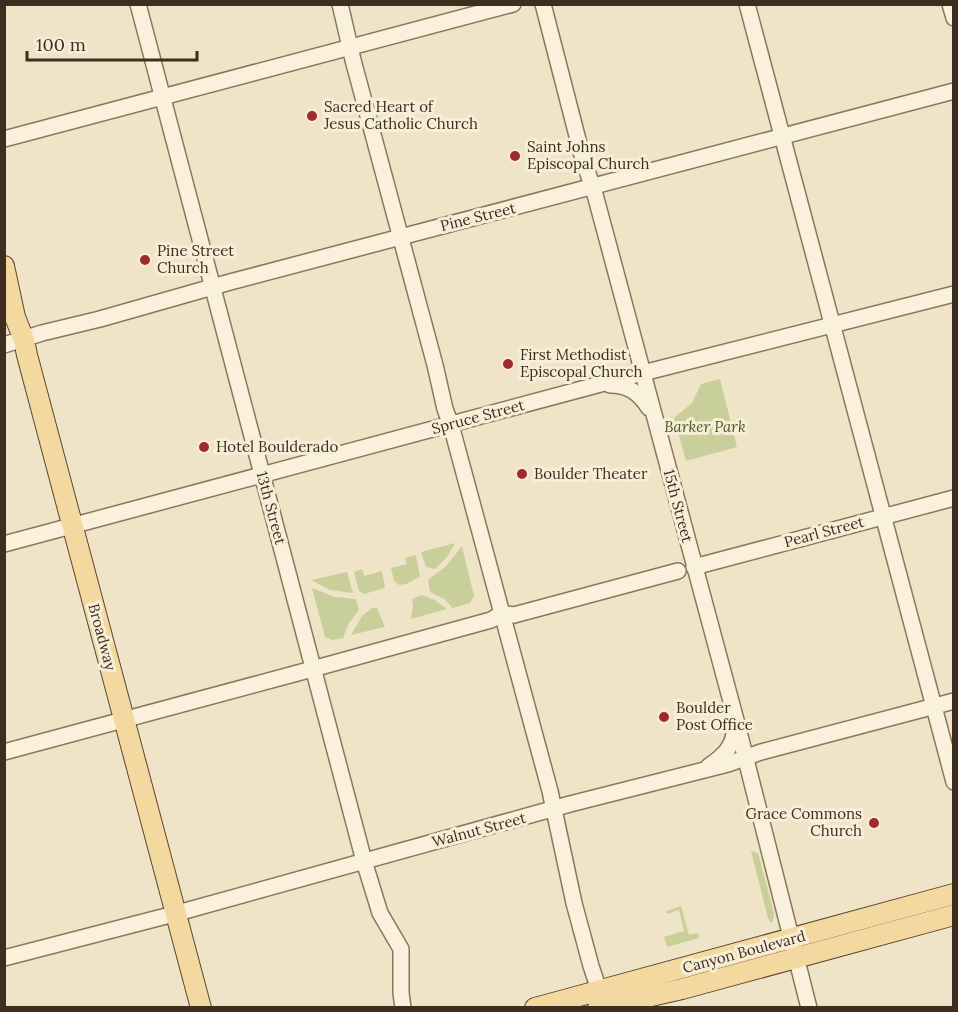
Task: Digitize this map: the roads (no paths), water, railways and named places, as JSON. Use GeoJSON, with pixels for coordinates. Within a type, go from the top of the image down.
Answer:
{"type":"FeatureCollection","features":[{"type":"Feature","properties":{"kind":"main road","name":"Broadway"},"geometry":{"type":"LineString","coordinates":[[4,266],[15,317],[24,340],[174,914],[201,1008]]}},
{"type":"Feature","properties":{"kind":"main road","name":"Canyon Boulevard"},"geometry":{"type":"LineString","coordinates":[[535,1008],[602,1003],[682,989],[793,948],[954,894]]}},
{"type":"Feature","properties":{"kind":"main road","name":"Canyon Boulevard"},"geometry":{"type":"LineString","coordinates":[[793,948],[954,915]]}},
{"type":"Feature","properties":{"kind":"street","name":"13th Street"},"geometry":{"type":"LineString","coordinates":[[138,4],[364,861],[380,913],[401,949],[403,1008]]}},
{"type":"Feature","properties":{"kind":"street"},"geometry":{"type":"LineString","coordinates":[[340,4],[445,409],[554,809],[570,887],[602,1003]]}},
{"type":"Feature","properties":{"kind":"street"},"geometry":{"type":"LineString","coordinates":[[4,139],[513,4]]}},
{"type":"Feature","properties":{"kind":"street","name":"15th Street"},"geometry":{"type":"LineString","coordinates":[[543,4],[736,720],[809,1008]]}},
{"type":"Feature","properties":{"kind":"street"},"geometry":{"type":"LineString","coordinates":[[747,4],[954,782]]}},
{"type":"Feature","properties":{"kind":"street"},"geometry":{"type":"LineString","coordinates":[[950,4],[954,18]]}},
{"type":"Feature","properties":{"kind":"street","name":"Pine Street"},"geometry":{"type":"LineString","coordinates":[[4,345],[241,279],[954,91]]}},
{"type":"Feature","properties":{"kind":"street","name":"Spruce Street"},"geometry":{"type":"LineString","coordinates":[[4,544],[263,481],[451,425],[595,386],[954,294]]}},
{"type":"Feature","properties":{"kind":"street"},"geometry":{"type":"LineString","coordinates":[[595,386],[614,385],[630,389],[637,393],[652,412]]}},
{"type":"Feature","properties":{"kind":"street","name":"Pearl Street"},"geometry":{"type":"LineString","coordinates":[[694,567],[954,498]]}},
{"type":"Feature","properties":{"kind":"street"},"geometry":{"type":"LineString","coordinates":[[4,752],[311,670],[501,616],[514,615],[678,571]]}},
{"type":"Feature","properties":{"kind":"street","name":"Walnut Street"},"geometry":{"type":"LineString","coordinates":[[8,957],[174,914],[745,759],[760,752],[954,701]]}},
{"type":"Feature","properties":{"kind":"street"},"geometry":{"type":"LineString","coordinates":[[701,770],[724,756],[729,749],[734,738],[736,720]]}},
{"type":"Feature","properties":{"kind":"place","name":"Sacred Heart of Jesus Catholic Church"},"geometry":{"type":"Point","coordinates":[312,116]}},
{"type":"Feature","properties":{"kind":"place","name":"Saint Johns Episcopal Church"},"geometry":{"type":"Point","coordinates":[515,156]}},
{"type":"Feature","properties":{"kind":"place","name":"Pine Street Church"},"geometry":{"type":"Point","coordinates":[145,260]}},
{"type":"Feature","properties":{"kind":"place","name":"First Methodist Episcopal Church"},"geometry":{"type":"Point","coordinates":[508,364]}},
{"type":"Feature","properties":{"kind":"place","name":"Hotel Boulderado"},"geometry":{"type":"Point","coordinates":[204,447]}},
{"type":"Feature","properties":{"kind":"place","name":"Boulder Theater"},"geometry":{"type":"Point","coordinates":[522,474]}},
{"type":"Feature","properties":{"kind":"place","name":"Boulder Post Office"},"geometry":{"type":"Point","coordinates":[664,717]}},
{"type":"Feature","properties":{"kind":"place","name":"Grace Commons Church"},"geometry":{"type":"Point","coordinates":[874,823]}},
{"type":"Feature","properties":{"kind":"park label","name":"Barker Park"},"geometry":{"type":"Point","coordinates":[705,427]}}]}
